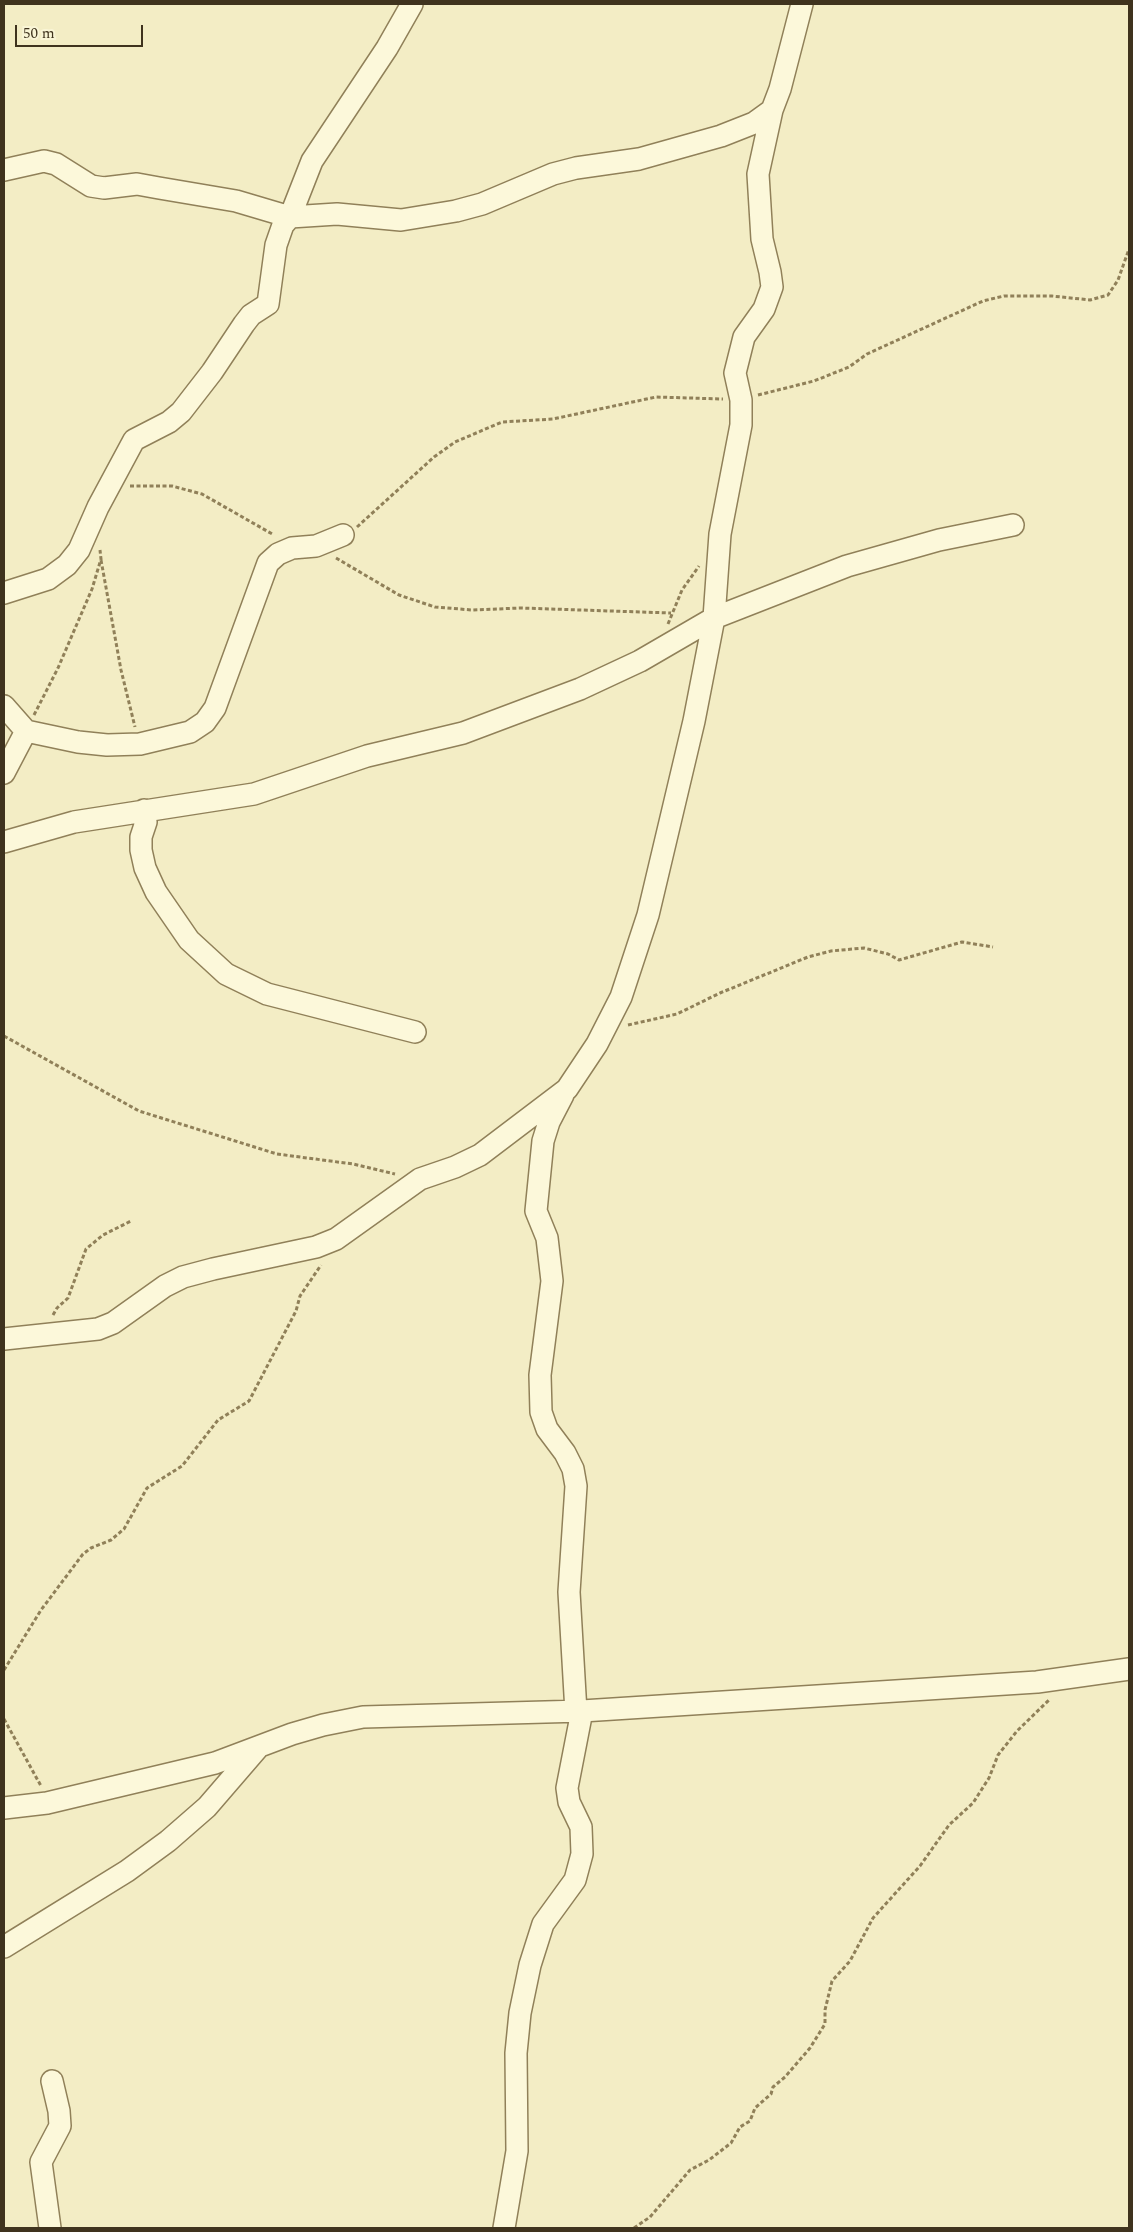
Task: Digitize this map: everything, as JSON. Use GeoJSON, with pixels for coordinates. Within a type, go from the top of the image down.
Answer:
{"type":"FeatureCollection","features":[{"type":"Feature","properties":{"kind":"street"},"geometry":{"type":"LineString","coordinates":[[4,593],[48,579],[67,565],[79,550],[109,486],[134,440],[169,422],[180,412],[212,372],[251,315],[268,304],[276,245],[283,225],[290,217],[312,161],[387,48],[412,4]]}},
{"type":"Feature","properties":{"kind":"street"},"geometry":{"type":"LineString","coordinates":[[504,2228],[517,2152],[516,2053],[520,2013],[530,1965],[544,1924],[574,1880],[582,1854],[581,1827],[568,1802],[567,1788],[579,1712],[569,1592],[576,1486],[572,1469],[565,1453],[547,1429],[541,1412],[540,1375],[552,1281],[547,1238],[536,1211],[543,1142],[549,1122],[567,1089],[596,1044],[620,997],[653,896],[694,721],[714,618],[720,534],[741,425],[741,400],[735,373],[744,337],[764,310],[772,287],[762,239],[758,174],[772,110],[780,89],[802,4]]}},
{"type":"Feature","properties":{"kind":"street"},"geometry":{"type":"LineString","coordinates":[[4,170],[44,161],[56,164],[91,186],[104,188],[137,184],[236,201],[290,217],[336,214],[402,220],[456,211],[482,204],[553,174],[576,168],[639,158],[712,139],[754,123],[772,110]]}},
{"type":"Feature","properties":{"kind":"street"},"geometry":{"type":"LineString","coordinates":[[4,842],[74,822],[254,794],[367,756],[463,733],[580,689],[626,668],[714,618],[847,566],[939,540],[1013,525]]}},
{"type":"Feature","properties":{"kind":"street"},"geometry":{"type":"LineString","coordinates":[[4,706],[26,731],[107,746],[140,744],[190,732],[205,722],[215,708],[268,563],[278,554],[292,548],[316,546],[343,535]]}},
{"type":"Feature","properties":{"kind":"street"},"geometry":{"type":"LineString","coordinates":[[4,774],[26,731]]}},
{"type":"Feature","properties":{"kind":"street"},"geometry":{"type":"LineString","coordinates":[[144,810],[146,822],[141,837],[142,850],[145,868],[156,892],[189,940],[226,974],[267,994],[415,1032]]}},
{"type":"Feature","properties":{"kind":"street"},"geometry":{"type":"LineString","coordinates":[[4,1340],[98,1329],[113,1323],[165,1286],[183,1278],[316,1247],[336,1239],[420,1179],[455,1167],[480,1155],[567,1089]]}},
{"type":"Feature","properties":{"kind":"street"},"geometry":{"type":"LineString","coordinates":[[4,1808],[47,1803],[215,1762],[323,1725],[363,1717],[579,1712],[1037,1682],[1129,1668]]}},
{"type":"Feature","properties":{"kind":"street"},"geometry":{"type":"LineString","coordinates":[[4,1947],[127,1871],[168,1841],[207,1807],[258,1747]]}},
{"type":"Feature","properties":{"kind":"street"},"geometry":{"type":"LineString","coordinates":[[50,2228],[41,2162],[60,2126],[60,2111],[52,2081]]}},
{"type":"Feature","properties":{"kind":"path"},"geometry":{"type":"LineString","coordinates":[[343,535],[363,523],[434,457],[455,442],[502,422],[553,419],[656,397],[741,400],[814,381],[849,366],[867,354],[983,301],[1004,296],[1052,296],[1090,300],[1108,295],[1118,280],[1129,249]]}},
{"type":"Feature","properties":{"kind":"path"},"geometry":{"type":"LineString","coordinates":[[109,486],[172,486],[202,494],[262,526],[292,548]]}},
{"type":"Feature","properties":{"kind":"path"},"geometry":{"type":"LineString","coordinates":[[661,647],[671,613],[682,590],[720,534]]}},
{"type":"Feature","properties":{"kind":"path"},"geometry":{"type":"LineString","coordinates":[[99,541],[121,670],[140,744]]}},
{"type":"Feature","properties":{"kind":"path"},"geometry":{"type":"LineString","coordinates":[[316,546],[400,595],[435,606],[472,610],[521,608],[671,613]]}},
{"type":"Feature","properties":{"kind":"path"},"geometry":{"type":"LineString","coordinates":[[26,731],[83,610],[101,559]]}},
{"type":"Feature","properties":{"kind":"path"},"geometry":{"type":"LineString","coordinates":[[596,1044],[627,1026],[677,1014],[720,993],[808,957],[831,951],[864,948],[888,954],[899,960],[962,942],[992,947]]}},
{"type":"Feature","properties":{"kind":"path"},"geometry":{"type":"LineString","coordinates":[[4,1036],[139,1111],[277,1154],[353,1164],[381,1172],[420,1179]]}},
{"type":"Feature","properties":{"kind":"path"},"geometry":{"type":"LineString","coordinates":[[50,1335],[54,1314],[68,1298],[86,1249],[104,1235],[131,1221]]}},
{"type":"Feature","properties":{"kind":"path"},"geometry":{"type":"LineString","coordinates":[[4,1670],[40,1610],[83,1554],[91,1548],[111,1540],[124,1529],[147,1488],[182,1466],[218,1420],[249,1401],[296,1311],[300,1296],[328,1255],[336,1239]]}},
{"type":"Feature","properties":{"kind":"path"},"geometry":{"type":"LineString","coordinates":[[634,2228],[650,2217],[690,2170],[709,2160],[731,2143],[740,2127],[750,2121],[755,2108],[771,2094],[773,2086],[785,2077],[810,2048],[825,2024],[825,2010],[832,1981],[850,1961],[874,1918],[920,1866],[949,1825],[973,1803],[989,1778],[998,1755],[1017,1731],[1071,1678]]}},
{"type":"Feature","properties":{"kind":"path"},"geometry":{"type":"LineString","coordinates":[[4,1719],[44,1790],[47,1803]]}}]}
